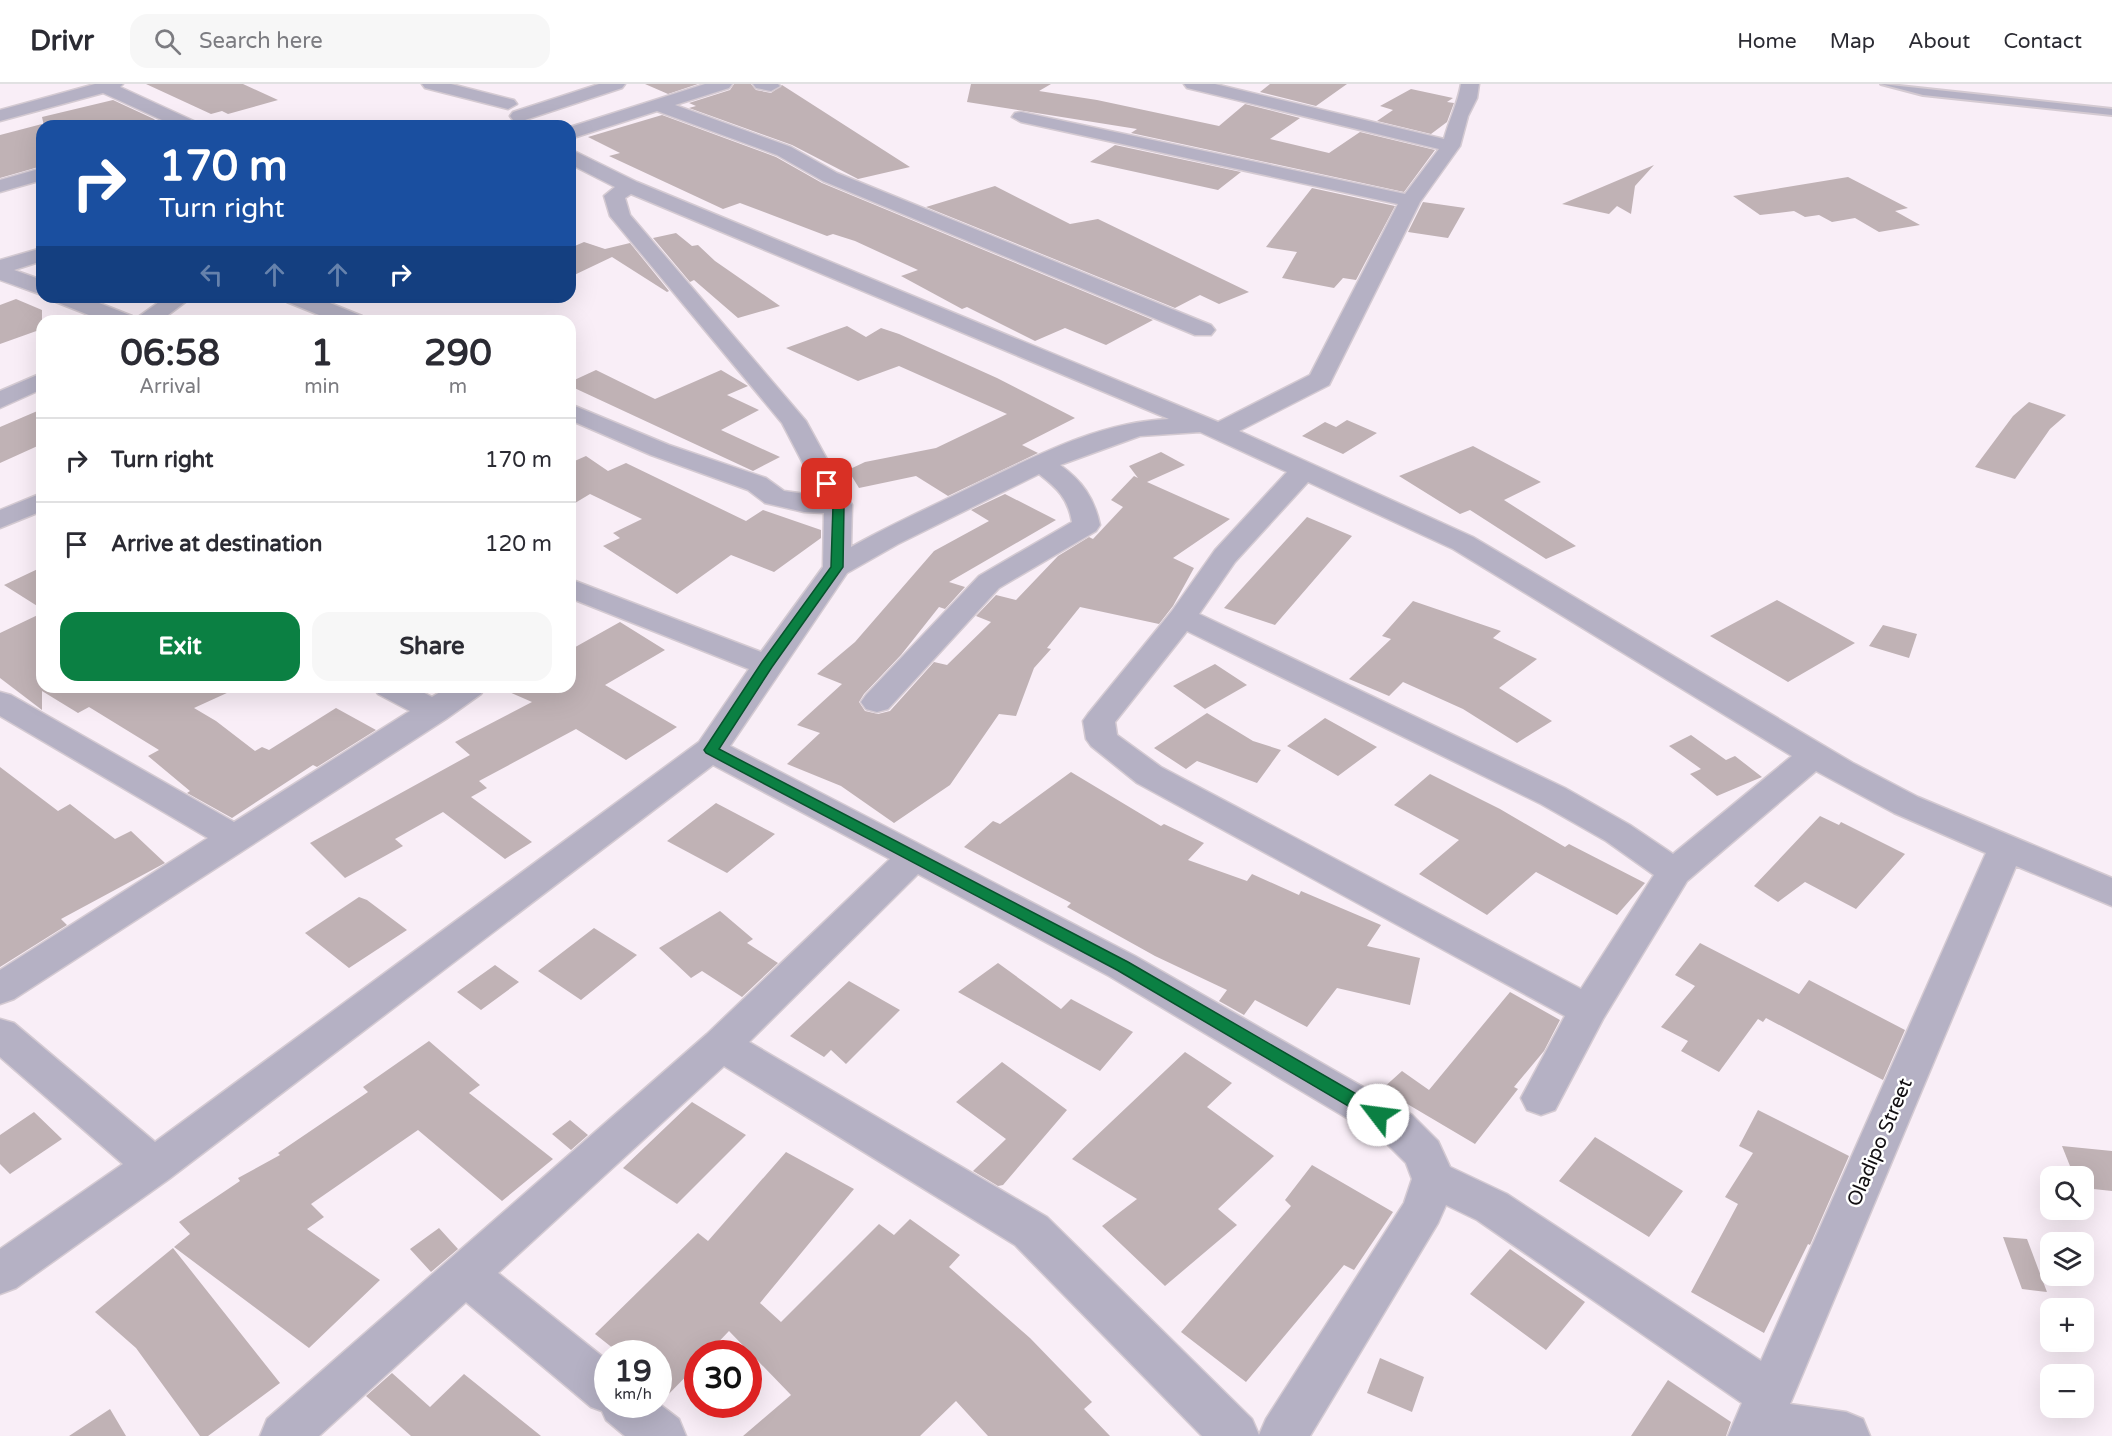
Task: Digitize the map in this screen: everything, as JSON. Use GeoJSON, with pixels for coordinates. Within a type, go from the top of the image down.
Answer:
{"type":"FeatureCollection","features":[{"type":"Feature","properties":{"kind":"street"},"geometry":{"type":"LineString","coordinates":[[431,84],[519,115],[616,84]]}},
{"type":"Feature","properties":{"kind":"street"},"geometry":{"type":"LineString","coordinates":[[492,84],[519,115]]}},
{"type":"Feature","properties":{"kind":"street"},"geometry":{"type":"LineString","coordinates":[[576,131],[723,84]]}},
{"type":"Feature","properties":{"kind":"street"},"geometry":{"type":"LineString","coordinates":[[1193,84],[1451,146]]}},
{"type":"Feature","properties":{"kind":"street"},"geometry":{"type":"LineString","coordinates":[[0,1274],[154,1166],[711,750],[767,665],[837,567],[888,538],[1041,463],[1092,441],[1138,428],[1213,428],[1320,380],[1410,201],[1451,146],[1468,98],[1470,84]]}},
{"type":"Feature","properties":{"kind":"street"},"geometry":{"type":"LineString","coordinates":[[0,116],[110,85],[178,120]]}},
{"type":"Feature","properties":{"kind":"street"},"geometry":{"type":"LineString","coordinates":[[658,105],[784,151],[830,177],[1203,330]]}},
{"type":"Feature","properties":{"kind":"street"},"geometry":{"type":"LineString","coordinates":[[1021,117],[1410,201]]}},
{"type":"Feature","properties":{"kind":"street"},"geometry":{"type":"LineString","coordinates":[[576,159],[591,169],[630,186],[1213,428],[1496,560],[1815,754],[1906,805],[2112,893]]}},
{"type":"Feature","properties":{"kind":"street"},"geometry":{"type":"LineString","coordinates":[[0,186],[36,176]]}},
{"type":"Feature","properties":{"kind":"street"},"geometry":{"type":"LineString","coordinates":[[630,186],[614,196],[620,216],[793,421],[838,505],[837,567]]}},
{"type":"Feature","properties":{"kind":"street"},"geometry":{"type":"LineString","coordinates":[[0,269],[36,256]]}},
{"type":"Feature","properties":{"kind":"street"},"geometry":{"type":"LineString","coordinates":[[0,269],[36,285]]}},
{"type":"Feature","properties":{"kind":"street"},"geometry":{"type":"LineString","coordinates":[[79,303],[109,315]]}},
{"type":"Feature","properties":{"kind":"street"},"geometry":{"type":"LineString","coordinates":[[154,315],[171,303]]}},
{"type":"Feature","properties":{"kind":"street"},"geometry":{"type":"LineString","coordinates":[[310,303],[339,315]]}},
{"type":"Feature","properties":{"kind":"street"},"geometry":{"type":"LineString","coordinates":[[0,401],[36,383]]}},
{"type":"Feature","properties":{"kind":"street"},"geometry":{"type":"LineString","coordinates":[[576,414],[660,450],[757,484],[775,497],[804,504],[838,505]]}},
{"type":"Feature","properties":{"kind":"street"},"geometry":{"type":"LineString","coordinates":[[877,702],[990,582],[1086,525],[1083,502],[1074,490],[1041,463]]}},
{"type":"Feature","properties":{"kind":"street"},"geometry":{"type":"LineString","coordinates":[[1304,470],[1225,556],[1182,617],[1100,721],[1102,739],[1149,775],[1588,1010]]}},
{"type":"Feature","properties":{"kind":"street"},"geometry":{"type":"LineString","coordinates":[[0,520],[36,504]]}},
{"type":"Feature","properties":{"kind":"street"},"geometry":{"type":"LineString","coordinates":[[576,593],[767,665]]}},
{"type":"Feature","properties":{"kind":"street"},"geometry":{"type":"LineString","coordinates":[[1182,617],[1553,796],[1618,833],[1674,872]]}},
{"type":"Feature","properties":{"kind":"street"},"geometry":{"type":"LineString","coordinates":[[400,693],[435,712]]}},
{"type":"Feature","properties":{"kind":"street"},"geometry":{"type":"LineString","coordinates":[[0,989],[462,693]]}},
{"type":"Feature","properties":{"kind":"street"},"geometry":{"type":"LineString","coordinates":[[0,702],[236,839]]}},
{"type":"Feature","properties":{"kind":"street"},"geometry":{"type":"LineString","coordinates":[[711,750],[1122,966],[1397,1127],[1423,1153],[1433,1179],[1423,1210],[1283,1436]]}},
{"type":"Feature","properties":{"kind":"street"},"geometry":{"type":"LineString","coordinates":[[1540,1098],[1588,1010],[1674,872],[1815,754]]}},
{"type":"Feature","properties":{"kind":"street","name":"Oladipo Street"},"geometry":{"type":"LineString","coordinates":[[1760,1417],[2006,847]]}},
{"type":"Feature","properties":{"kind":"street"},"geometry":{"type":"LineString","coordinates":[[284,1436],[721,1045],[914,857]]}},
{"type":"Feature","properties":{"kind":"street"},"geometry":{"type":"LineString","coordinates":[[0,1034],[154,1166]]}},
{"type":"Feature","properties":{"kind":"street"},"geometry":{"type":"LineString","coordinates":[[721,1045],[1031,1231],[1235,1436]]}},
{"type":"Feature","properties":{"kind":"street"},"geometry":{"type":"LineString","coordinates":[[1433,1179],[1502,1213],[1760,1417],[1846,1436]]}},
{"type":"Feature","properties":{"kind":"street"},"geometry":{"type":"LineString","coordinates":[[466,1274],[594,1379]]}},
{"type":"Feature","properties":{"kind":"street"},"geometry":{"type":"LineString","coordinates":[[640,1418],[662,1436]]}},
{"type":"Feature","properties":{"kind":"lane"},"geometry":{"type":"LineString","coordinates":[[1886,84],[1934,93],[2112,112]]}},
{"type":"Feature","properties":{"kind":"building"},"geometry":{"type":"Polygon","coordinates":[[[146,84],[243,84],[278,100],[228,114],[222,111],[211,114],[146,84]]]}},
{"type":"Feature","properties":{"kind":"building"},"geometry":{"type":"Polygon","coordinates":[[[645,84],[698,84],[668,94],[645,84]]]}},
{"type":"Feature","properties":{"kind":"building"},"geometry":{"type":"Polygon","coordinates":[[[734,84],[751,84],[756,90],[771,93],[782,85],[910,167],[858,179],[792,145],[689,108],[696,106],[689,103],[730,90],[734,84]]]}},
{"type":"Feature","properties":{"kind":"building"},"geometry":{"type":"Polygon","coordinates":[[[971,84],[1051,84],[1039,91],[1097,100],[1219,126],[1245,104],[1300,118],[1270,139],[1329,153],[1360,132],[1435,150],[1404,192],[1131,133],[1137,129],[967,102],[971,84]]]}},
{"type":"Feature","properties":{"kind":"building"},"geometry":{"type":"Polygon","coordinates":[[[1270,84],[1347,84],[1316,106],[1260,92],[1270,84]]]}},
{"type":"Feature","properties":{"kind":"building"},"geometry":{"type":"Polygon","coordinates":[[[1411,89],[1453,98],[1447,102],[1454,103],[1447,122],[1431,134],[1377,121],[1393,110],[1380,106],[1411,89]]]}},
{"type":"Feature","properties":{"kind":"building"},"geometry":{"type":"Polygon","coordinates":[[[113,100],[155,120],[43,120],[42,117],[113,100]]]}},
{"type":"Feature","properties":{"kind":"building"},"geometry":{"type":"Polygon","coordinates":[[[662,115],[776,157],[822,183],[1153,320],[1106,345],[1065,328],[1035,341],[967,307],[962,309],[901,276],[918,270],[855,241],[833,234],[827,236],[740,203],[723,209],[609,156],[620,153],[588,137],[662,115]]]}},
{"type":"Feature","properties":{"kind":"building"},"geometry":{"type":"Polygon","coordinates":[[[36,126],[36,168],[0,178],[0,135],[36,126]]]}},
{"type":"Feature","properties":{"kind":"building"},"geometry":{"type":"Polygon","coordinates":[[[1115,145],[1241,172],[1218,190],[1090,162],[1115,145]]]}},
{"type":"Feature","properties":{"kind":"building"},"geometry":{"type":"Polygon","coordinates":[[[1654,165],[1635,186],[1631,214],[1617,206],[1609,214],[1562,204],[1654,165]]]}},
{"type":"Feature","properties":{"kind":"building"},"geometry":{"type":"Polygon","coordinates":[[[1848,177],[1908,208],[1895,211],[1920,225],[1879,232],[1855,218],[1832,222],[1819,215],[1805,217],[1794,211],[1760,215],[1733,196],[1848,177]]]}},
{"type":"Feature","properties":{"kind":"building"},"geometry":{"type":"Polygon","coordinates":[[[995,186],[1070,224],[1098,219],[1249,292],[1219,304],[1200,295],[1175,308],[926,207],[995,186]]]}},
{"type":"Feature","properties":{"kind":"building"},"geometry":{"type":"Polygon","coordinates":[[[1312,188],[1395,206],[1356,280],[1343,278],[1334,288],[1282,278],[1297,252],[1266,247],[1312,188]]]}},
{"type":"Feature","properties":{"kind":"building"},"geometry":{"type":"Polygon","coordinates":[[[1423,202],[1465,208],[1448,238],[1408,232],[1423,202]]]}},
{"type":"Feature","properties":{"kind":"building"},"geometry":{"type":"Polygon","coordinates":[[[676,233],[692,246],[698,245],[715,261],[780,306],[738,318],[694,280],[690,282],[653,238],[676,233]]]}},
{"type":"Feature","properties":{"kind":"building"},"geometry":{"type":"Polygon","coordinates":[[[584,242],[605,249],[630,243],[669,291],[667,292],[612,257],[576,274],[576,245],[584,242]]]}},
{"type":"Feature","properties":{"kind":"building"},"geometry":{"type":"Polygon","coordinates":[[[16,299],[42,310],[42,315],[36,315],[36,331],[0,344],[0,305],[16,299]]]}},
{"type":"Feature","properties":{"kind":"building"},"geometry":{"type":"Polygon","coordinates":[[[847,326],[866,337],[881,328],[899,334],[997,378],[1075,418],[1022,445],[1038,453],[948,496],[916,476],[859,488],[848,470],[865,462],[936,448],[1007,414],[899,366],[858,381],[786,348],[847,326]]]}},
{"type":"Feature","properties":{"kind":"building"},"geometry":{"type":"Polygon","coordinates":[[[596,370],[655,399],[721,370],[748,386],[727,395],[759,410],[721,430],[780,457],[753,471],[576,389],[576,379],[596,370]]]}},
{"type":"Feature","properties":{"kind":"building"},"geometry":{"type":"Polygon","coordinates":[[[2029,402],[2066,415],[2050,429],[2015,479],[1975,467],[2013,416],[2029,402]]]}},
{"type":"Feature","properties":{"kind":"building"},"geometry":{"type":"Polygon","coordinates":[[[36,412],[36,447],[0,463],[0,427],[36,412]]]}},
{"type":"Feature","properties":{"kind":"building"},"geometry":{"type":"Polygon","coordinates":[[[1347,420],[1377,433],[1343,454],[1302,436],[1325,422],[1336,427],[1347,420]]]}},
{"type":"Feature","properties":{"kind":"building"},"geometry":{"type":"Polygon","coordinates":[[[1473,446],[1541,482],[1504,500],[1576,546],[1546,559],[1470,510],[1460,514],[1399,476],[1473,446]]]}},
{"type":"Feature","properties":{"kind":"building"},"geometry":{"type":"Polygon","coordinates":[[[1161,452],[1185,465],[1147,482],[1230,519],[1173,558],[1194,568],[1173,606],[1159,624],[1080,607],[1047,648],[1051,649],[1034,668],[1016,716],[999,714],[950,785],[894,823],[841,786],[787,764],[820,733],[797,725],[842,684],[817,674],[855,642],[934,551],[989,521],[971,510],[1005,494],[1056,520],[949,582],[965,587],[945,609],[939,607],[901,655],[864,694],[859,702],[865,711],[878,714],[890,711],[934,662],[947,665],[991,622],[976,616],[996,595],[1016,600],[1058,556],[1089,537],[1093,539],[1123,507],[1111,500],[1134,476],[1138,478],[1129,466],[1161,452]]]}},
{"type":"Feature","properties":{"kind":"building"},"geometry":{"type":"Polygon","coordinates":[[[586,456],[608,471],[626,463],[746,521],[763,510],[821,530],[821,538],[774,572],[731,555],[677,594],[603,546],[620,538],[613,533],[642,519],[590,494],[576,502],[576,460],[586,456]]]}},
{"type":"Feature","properties":{"kind":"building"},"geometry":{"type":"Polygon","coordinates":[[[1307,517],[1352,536],[1275,625],[1224,608],[1307,517]]]}},
{"type":"Feature","properties":{"kind":"building"},"geometry":{"type":"Polygon","coordinates":[[[36,570],[36,605],[4,585],[36,570]]]}},
{"type":"Feature","properties":{"kind":"building"},"geometry":{"type":"Polygon","coordinates":[[[1777,600],[1855,643],[1788,682],[1710,636],[1777,600]]]}},
{"type":"Feature","properties":{"kind":"building"},"geometry":{"type":"Polygon","coordinates":[[[1413,601],[1501,631],[1493,638],[1537,659],[1499,688],[1552,721],[1517,743],[1463,709],[1403,682],[1389,696],[1349,679],[1391,639],[1382,636],[1413,601]]]}},
{"type":"Feature","properties":{"kind":"building"},"geometry":{"type":"Polygon","coordinates":[[[36,616],[36,693],[42,693],[42,710],[0,678],[0,633],[36,616]]]}},
{"type":"Feature","properties":{"kind":"building"},"geometry":{"type":"Polygon","coordinates":[[[620,622],[665,650],[605,685],[677,727],[626,760],[576,729],[479,781],[487,788],[471,797],[532,842],[505,859],[443,812],[395,839],[403,846],[345,878],[310,843],[470,755],[455,742],[532,702],[512,693],[576,693],[576,647],[620,622]]]}},
{"type":"Feature","properties":{"kind":"building"},"geometry":{"type":"Polygon","coordinates":[[[1883,625],[1917,634],[1909,658],[1869,646],[1883,625]]]}},
{"type":"Feature","properties":{"kind":"building"},"geometry":{"type":"Polygon","coordinates":[[[1215,664],[1247,685],[1205,709],[1173,686],[1215,664]]]}},
{"type":"Feature","properties":{"kind":"building"},"geometry":{"type":"Polygon","coordinates":[[[45,693],[227,693],[194,708],[216,721],[255,751],[262,747],[269,750],[336,708],[376,730],[317,767],[313,765],[232,818],[187,793],[190,791],[148,756],[159,750],[89,707],[78,713],[45,693]]]}},
{"type":"Feature","properties":{"kind":"building"},"geometry":{"type":"Polygon","coordinates":[[[1207,713],[1253,741],[1281,750],[1257,783],[1197,761],[1186,769],[1154,748],[1207,713]]]}},
{"type":"Feature","properties":{"kind":"building"},"geometry":{"type":"Polygon","coordinates":[[[1325,718],[1377,747],[1338,776],[1287,746],[1325,718]]]}},
{"type":"Feature","properties":{"kind":"building"},"geometry":{"type":"Polygon","coordinates":[[[1691,735],[1726,760],[1735,756],[1762,777],[1717,796],[1690,774],[1701,769],[1669,746],[1691,735]]]}},
{"type":"Feature","properties":{"kind":"building"},"geometry":{"type":"Polygon","coordinates":[[[0,767],[58,811],[70,804],[115,839],[131,831],[165,863],[61,919],[67,925],[0,967],[0,767]]]}},
{"type":"Feature","properties":{"kind":"building"},"geometry":{"type":"Polygon","coordinates":[[[1071,772],[1161,826],[1164,824],[1204,843],[1188,860],[1247,881],[1252,874],[1299,895],[1301,891],[1381,925],[1367,946],[1420,958],[1410,1005],[1337,988],[1307,1027],[1255,1000],[1244,1015],[1219,1001],[1227,990],[1155,956],[1067,907],[1071,903],[964,847],[993,821],[1000,824],[1071,772]]]}},
{"type":"Feature","properties":{"kind":"building"},"geometry":{"type":"Polygon","coordinates":[[[1430,774],[1500,809],[1565,847],[1569,844],[1645,883],[1617,915],[1536,872],[1487,915],[1419,874],[1459,840],[1394,805],[1430,774]]]}},
{"type":"Feature","properties":{"kind":"building"},"geometry":{"type":"Polygon","coordinates":[[[716,803],[775,834],[727,873],[667,841],[716,803]]]}},
{"type":"Feature","properties":{"kind":"building"},"geometry":{"type":"Polygon","coordinates":[[[1820,816],[1839,825],[1841,822],[1905,854],[1856,909],[1805,882],[1778,902],[1754,886],[1820,816]]]}},
{"type":"Feature","properties":{"kind":"building"},"geometry":{"type":"Polygon","coordinates":[[[359,897],[367,900],[407,930],[349,968],[305,933],[359,897]]]}},
{"type":"Feature","properties":{"kind":"building"},"geometry":{"type":"Polygon","coordinates":[[[720,911],[753,939],[747,943],[778,963],[742,997],[702,971],[691,978],[659,948],[720,911]]]}},
{"type":"Feature","properties":{"kind":"building"},"geometry":{"type":"Polygon","coordinates":[[[594,928],[637,955],[581,1000],[538,971],[594,928]]]}},
{"type":"Feature","properties":{"kind":"building"},"geometry":{"type":"Polygon","coordinates":[[[1700,943],[1799,994],[1809,980],[1905,1030],[1883,1080],[1766,1018],[1763,1022],[1758,1019],[1719,1072],[1681,1051],[1688,1041],[1661,1027],[1695,986],[1675,975],[1700,943]]]}},
{"type":"Feature","properties":{"kind":"building"},"geometry":{"type":"Polygon","coordinates":[[[998,963],[1061,1009],[1071,999],[1133,1032],[1100,1071],[958,992],[998,963]]]}},
{"type":"Feature","properties":{"kind":"building"},"geometry":{"type":"Polygon","coordinates":[[[495,965],[519,982],[481,1010],[457,992],[495,965]]]}},
{"type":"Feature","properties":{"kind":"building"},"geometry":{"type":"Polygon","coordinates":[[[849,981],[900,1010],[846,1064],[831,1050],[824,1057],[790,1036],[849,981]]]}},
{"type":"Feature","properties":{"kind":"building"},"geometry":{"type":"Polygon","coordinates":[[[1510,992],[1560,1020],[1544,1051],[1514,1087],[1518,1089],[1475,1144],[1382,1089],[1402,1071],[1429,1090],[1510,992]]]}},
{"type":"Feature","properties":{"kind":"building"},"geometry":{"type":"Polygon","coordinates":[[[429,1041],[480,1085],[469,1093],[553,1159],[502,1201],[418,1130],[311,1204],[324,1217],[307,1229],[380,1280],[309,1348],[174,1247],[190,1234],[179,1222],[240,1181],[238,1178],[280,1155],[278,1153],[368,1092],[363,1087],[429,1041]]]}},
{"type":"Feature","properties":{"kind":"building"},"geometry":{"type":"Polygon","coordinates":[[[1185,1052],[1232,1083],[1207,1107],[1274,1156],[1218,1209],[1237,1225],[1165,1286],[1102,1226],[1137,1199],[1072,1159],[1185,1052]]]}},
{"type":"Feature","properties":{"kind":"building"},"geometry":{"type":"Polygon","coordinates":[[[1002,1062],[1067,1110],[1003,1185],[998,1186],[973,1171],[1006,1139],[956,1102],[1002,1062]]]}},
{"type":"Feature","properties":{"kind":"building"},"geometry":{"type":"Polygon","coordinates":[[[692,1102],[746,1135],[677,1204],[623,1168],[692,1102]]]}},
{"type":"Feature","properties":{"kind":"building"},"geometry":{"type":"Polygon","coordinates":[[[1758,1110],[1849,1156],[1810,1245],[1808,1244],[1764,1333],[1691,1292],[1738,1204],[1725,1197],[1753,1153],[1739,1146],[1758,1110]]]}},
{"type":"Feature","properties":{"kind":"building"},"geometry":{"type":"Polygon","coordinates":[[[34,1112],[62,1139],[10,1174],[0,1164],[0,1135],[34,1112]]]}},
{"type":"Feature","properties":{"kind":"building"},"geometry":{"type":"Polygon","coordinates":[[[570,1120],[588,1135],[571,1150],[552,1134],[570,1120]]]}},
{"type":"Feature","properties":{"kind":"building"},"geometry":{"type":"Polygon","coordinates":[[[1595,1137],[1683,1191],[1649,1237],[1559,1181],[1595,1137]]]}},
{"type":"Feature","properties":{"kind":"building"},"geometry":{"type":"Polygon","coordinates":[[[2062,1146],[2112,1151],[2112,1191],[2094,1189],[2094,1166],[2070,1166],[2062,1146]]]}},
{"type":"Feature","properties":{"kind":"building"},"geometry":{"type":"Polygon","coordinates":[[[786,1152],[854,1189],[760,1303],[781,1322],[879,1224],[894,1235],[910,1219],[960,1255],[949,1267],[1030,1338],[1092,1402],[1084,1409],[1110,1436],[988,1436],[956,1401],[920,1436],[743,1436],[791,1395],[762,1365],[762,1340],[738,1340],[729,1331],[720,1340],[684,1340],[684,1378],[672,1391],[672,1340],[603,1340],[595,1334],[698,1233],[708,1241],[786,1152]]]}},
{"type":"Feature","properties":{"kind":"building"},"geometry":{"type":"Polygon","coordinates":[[[1312,1165],[1393,1212],[1354,1270],[1344,1265],[1246,1382],[1181,1332],[1291,1206],[1285,1200],[1312,1165]]]}},
{"type":"Feature","properties":{"kind":"building"},"geometry":{"type":"Polygon","coordinates":[[[439,1228],[458,1249],[431,1272],[410,1249],[439,1228]]]}},
{"type":"Feature","properties":{"kind":"building"},"geometry":{"type":"Polygon","coordinates":[[[2003,1237],[2027,1239],[2040,1273],[2040,1286],[2045,1286],[2047,1292],[2022,1289],[2003,1237]]]}},
{"type":"Feature","properties":{"kind":"building"},"geometry":{"type":"Polygon","coordinates":[[[173,1248],[280,1383],[208,1436],[200,1436],[136,1348],[95,1312],[173,1248]]]}},
{"type":"Feature","properties":{"kind":"building"},"geometry":{"type":"Polygon","coordinates":[[[1510,1249],[1585,1302],[1546,1350],[1470,1294],[1510,1249]]]}},
{"type":"Feature","properties":{"kind":"building"},"geometry":{"type":"Polygon","coordinates":[[[1380,1358],[1424,1377],[1412,1412],[1367,1393],[1380,1358]]]}},
{"type":"Feature","properties":{"kind":"building"},"geometry":{"type":"Polygon","coordinates":[[[392,1373],[430,1407],[464,1374],[541,1436],[411,1436],[366,1396],[392,1373]]]}},
{"type":"Feature","properties":{"kind":"building"},"geometry":{"type":"Polygon","coordinates":[[[1668,1380],[1731,1422],[1726,1436],[1631,1436],[1668,1380]]]}},
{"type":"Feature","properties":{"kind":"building"},"geometry":{"type":"Polygon","coordinates":[[[110,1409],[126,1436],[69,1436],[110,1409]]]}},
{"type":"Feature","properties":{"kind":"route"},"geometry":{"type":"LineString","coordinates":[[827,484],[838,505],[837,567],[767,665],[711,750],[1122,966],[1378,1115]]}}]}
